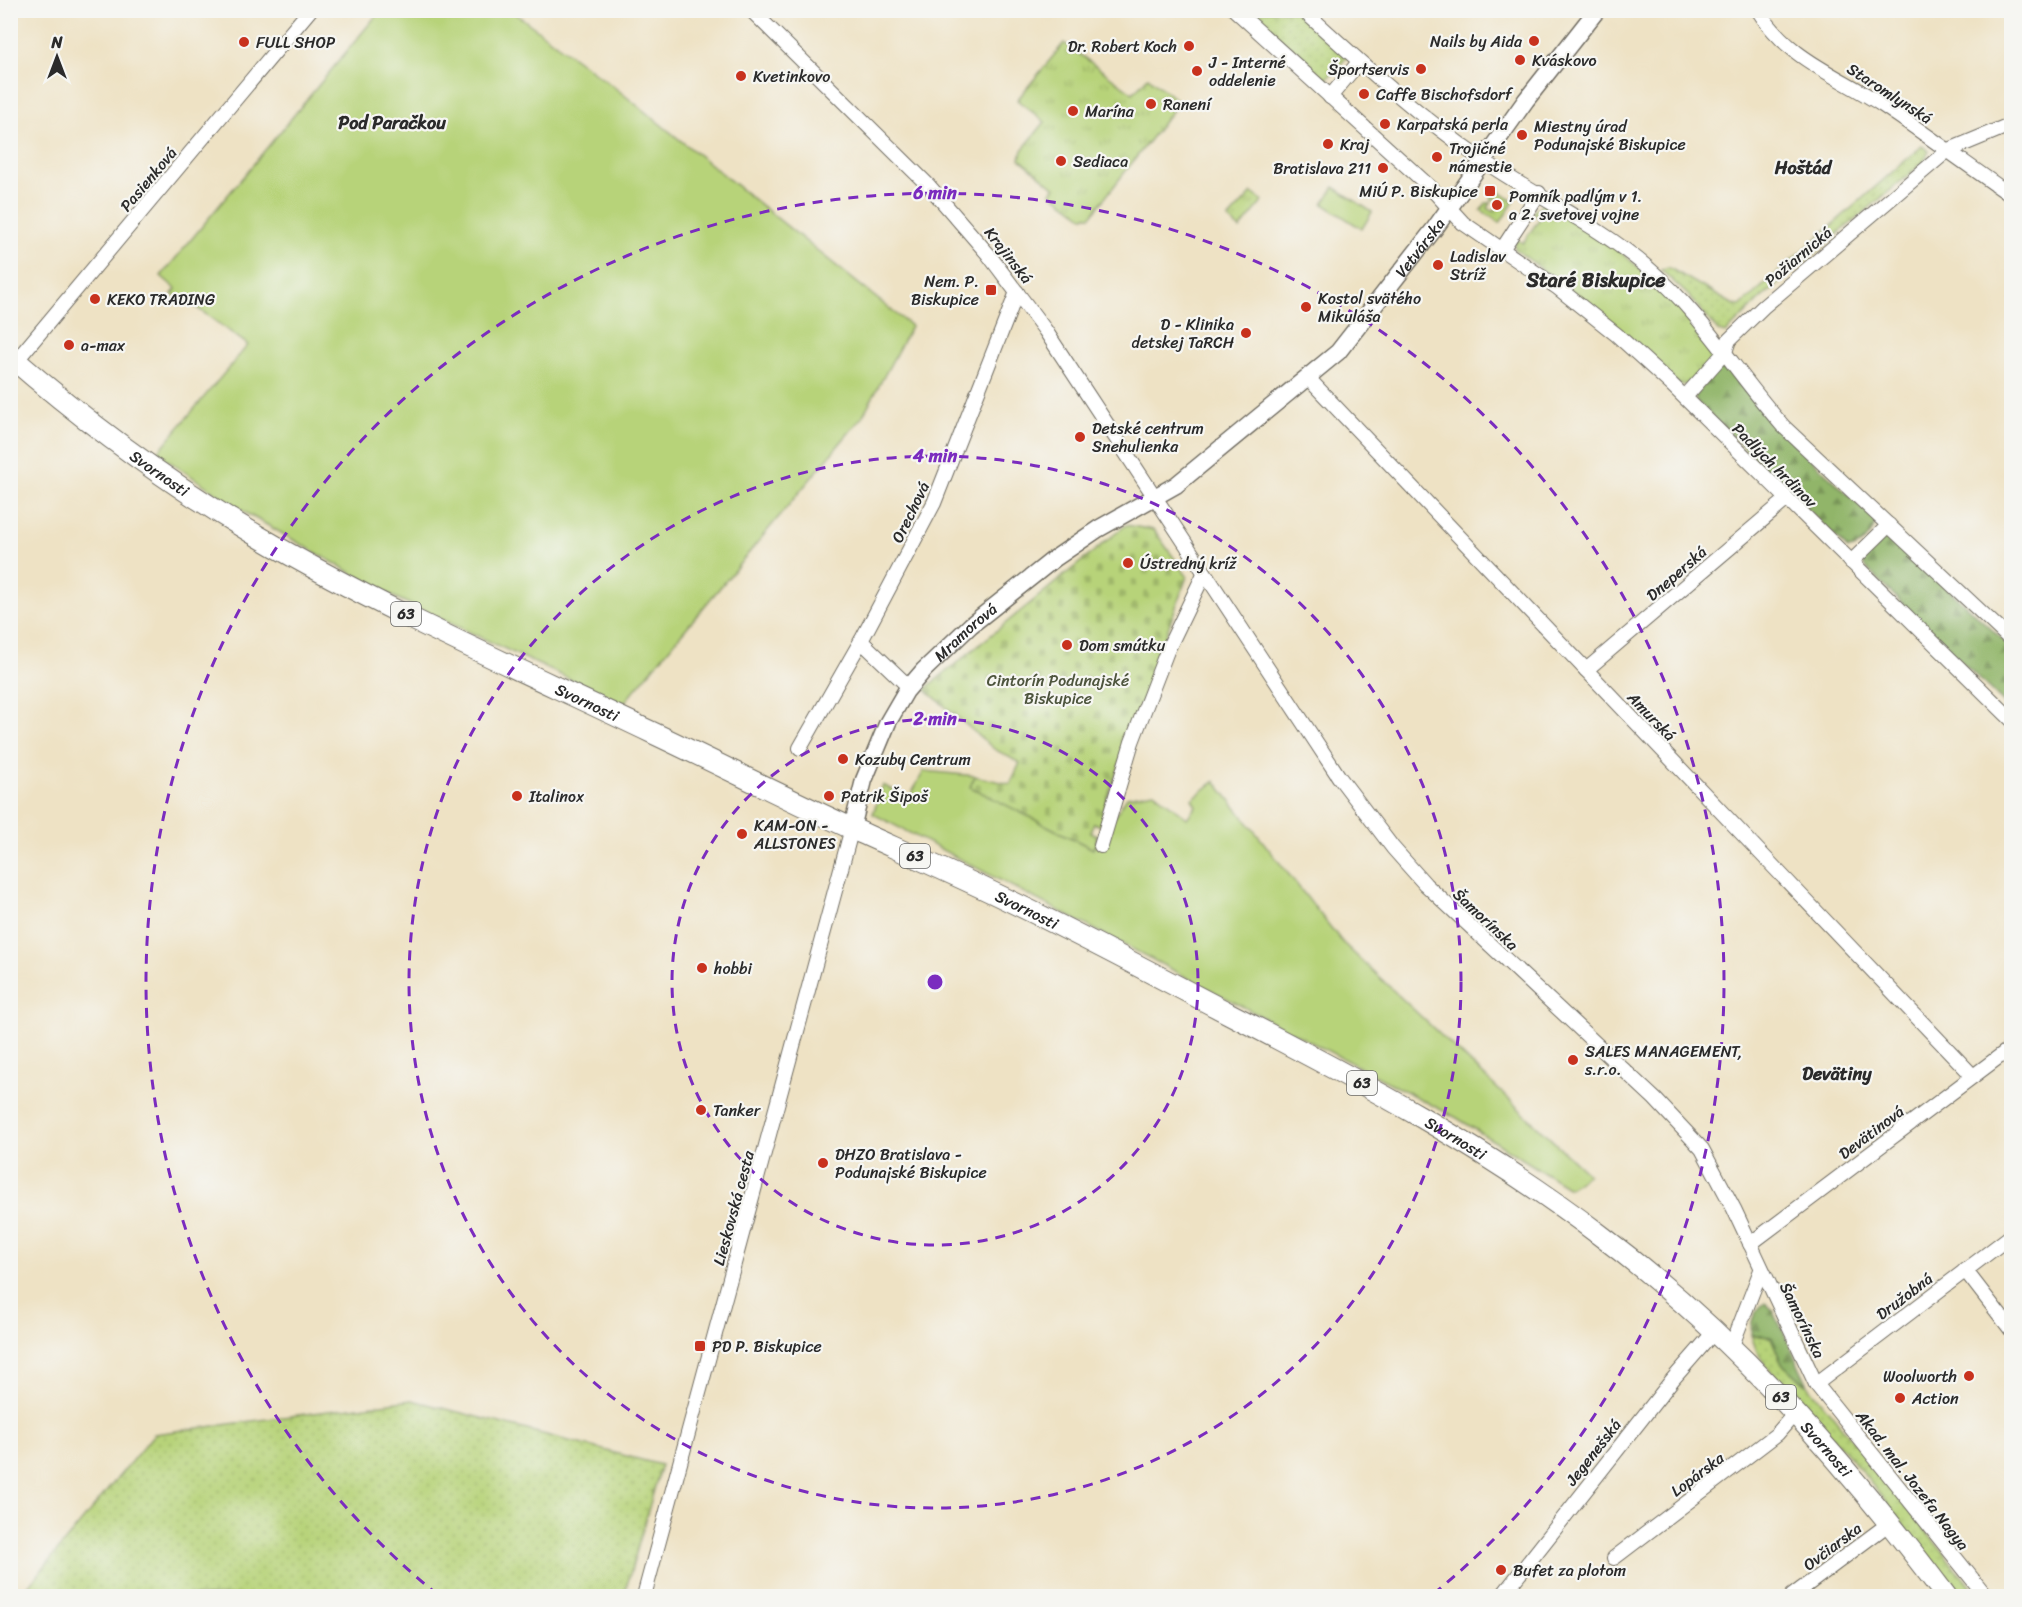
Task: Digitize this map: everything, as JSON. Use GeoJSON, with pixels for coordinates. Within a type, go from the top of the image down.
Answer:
{"type":"FeatureCollection","features":[{"type":"Feature","properties":{"kind":"main road","name":"Svornosti"},"geometry":{"type":"LineString","coordinates":[[12,362],[129,451],[257,536],[471,647],[1014,903],[1300,1050],[1446,1130],[1520,1177],[1605,1238],[1731,1348],[1796,1412],[1893,1527],[1946,1596]]}},
{"type":"Feature","properties":{"kind":"street","name":"Pasienková"},"geometry":{"type":"LineString","coordinates":[[12,362],[310,10]]}},
{"type":"Feature","properties":{"kind":"street","name":"Krajinská"},"geometry":{"type":"LineString","coordinates":[[752,10],[929,186],[988,254],[1017,292],[1155,497]]}},
{"type":"Feature","properties":{"kind":"street"},"geometry":{"type":"LineString","coordinates":[[1235,10],[1431,188],[1463,222],[1503,248],[1539,193],[1484,161],[1427,122],[1303,10]]}},
{"type":"Feature","properties":{"kind":"street","name":"Vetvárska"},"geometry":{"type":"LineString","coordinates":[[1155,497],[1206,461],[1308,378],[1346,343],[1484,161],[1526,100],[1597,10]]}},
{"type":"Feature","properties":{"kind":"street","name":"Staromlynská"},"geometry":{"type":"LineString","coordinates":[[1758,10],[1772,33],[1802,58],[1883,105],[2012,196]]}},
{"type":"Feature","properties":{"kind":"street"},"geometry":{"type":"LineString","coordinates":[[1330,97],[1359,62]]}},
{"type":"Feature","properties":{"kind":"street","name":"Požiarnická"},"geometry":{"type":"LineString","coordinates":[[1685,397],[1725,352],[1729,340],[1763,307],[1947,151],[2012,124]]}},
{"type":"Feature","properties":{"kind":"street","name":"Padlých hrdinov"},"geometry":{"type":"LineString","coordinates":[[1539,193],[1611,238],[1650,269],[1693,311],[1749,388],[1783,426],[2012,641]]}},
{"type":"Feature","properties":{"kind":"street","name":"Padlých hrdinov"},"geometry":{"type":"LineString","coordinates":[[1503,248],[1617,334],[1685,397],[1786,500],[2012,720]]}},
{"type":"Feature","properties":{"kind":"street","name":"Orechová"},"geometry":{"type":"LineString","coordinates":[[800,748],[861,641],[937,497],[1017,292]]}},
{"type":"Feature","properties":{"kind":"street","name":"Amurská"},"geometry":{"type":"LineString","coordinates":[[1308,378],[1973,1076]]}},
{"type":"Feature","properties":{"kind":"street","name":"Šamorínska"},"geometry":{"type":"LineString","coordinates":[[1155,497],[1339,777],[1393,848],[1433,891],[1687,1130],[1711,1162],[1816,1384]]}},
{"type":"Feature","properties":{"kind":"street","name":"Mramorová"},"geometry":{"type":"LineString","coordinates":[[852,828],[867,773],[888,722],[909,687],[955,639],[1045,566],[1098,529],[1155,497]]}},
{"type":"Feature","properties":{"kind":"street","name":"Dneperská"},"geometry":{"type":"LineString","coordinates":[[1587,670],[1786,500]]}},
{"type":"Feature","properties":{"kind":"street"},"geometry":{"type":"LineString","coordinates":[[1851,562],[1889,525]]}},
{"type":"Feature","properties":{"kind":"street"},"geometry":{"type":"LineString","coordinates":[[1101,846],[1132,742],[1167,651],[1204,574]]}},
{"type":"Feature","properties":{"kind":"street"},"geometry":{"type":"LineString","coordinates":[[861,641],[909,687]]}},
{"type":"Feature","properties":{"kind":"street","name":"Lieskovská cesta"},"geometry":{"type":"LineString","coordinates":[[644,1596],[852,828]]}},
{"type":"Feature","properties":{"kind":"street","name":"Devätinová"},"geometry":{"type":"LineString","coordinates":[[1750,1244],[2012,1047]]}},
{"type":"Feature","properties":{"kind":"street","name":"Družobná"},"geometry":{"type":"LineString","coordinates":[[1816,1384],[2012,1235]]}},
{"type":"Feature","properties":{"kind":"street","name":"Šamorínska"},"geometry":{"type":"LineString","coordinates":[[1731,1348],[1761,1270]]}},
{"type":"Feature","properties":{"kind":"street"},"geometry":{"type":"LineString","coordinates":[[1965,1270],[2012,1331]]}},
{"type":"Feature","properties":{"kind":"street","name":"Jegenešská"},"geometry":{"type":"LineString","coordinates":[[1502,1596],[1658,1397],[1714,1332]]}},
{"type":"Feature","properties":{"kind":"street","name":"Akad. mal. Jozefa Nagya"},"geometry":{"type":"LineString","coordinates":[[1816,1384],[1986,1596]]}},
{"type":"Feature","properties":{"kind":"street","name":"Lopárska"},"geometry":{"type":"LineString","coordinates":[[1614,1558],[1777,1434],[1796,1412]]}},
{"type":"Feature","properties":{"kind":"street","name":"Ovčiarska"},"geometry":{"type":"LineString","coordinates":[[1792,1596],[1883,1528],[1893,1527]]}},
{"type":"Feature","properties":{"kind":"green space"},"geometry":{"type":"Polygon","coordinates":[[[380,11],[512,11],[618,90],[911,326],[862,417],[623,704],[394,597],[246,513],[157,453],[248,345],[193,305],[172,294],[176,289],[161,276],[380,11]]]}},
{"type":"Feature","properties":{"kind":"green space"},"geometry":{"type":"Polygon","coordinates":[[[1243,11],[1298,11],[1347,57],[1322,84],[1243,11]]]}},
{"type":"Feature","properties":{"kind":"green space"},"geometry":{"type":"Polygon","coordinates":[[[1064,43],[1133,93],[1148,77],[1179,102],[1091,216],[1083,216],[1051,193],[1054,187],[1020,159],[1022,150],[1045,122],[1017,100],[1064,43]]]}},
{"type":"Feature","properties":{"kind":"green space"},"geometry":{"type":"Polygon","coordinates":[[[1922,146],[1929,151],[1924,162],[1759,300],[1726,333],[1718,331],[1690,297],[1661,270],[1668,267],[1734,305],[1740,306],[1922,146]]]}},
{"type":"Feature","properties":{"kind":"green space"},"geometry":{"type":"Polygon","coordinates":[[[1334,187],[1372,212],[1362,229],[1323,204],[1334,187]]]}},
{"type":"Feature","properties":{"kind":"green space"},"geometry":{"type":"Polygon","coordinates":[[[1496,189],[1514,202],[1500,223],[1481,210],[1486,203],[1491,203],[1488,208],[1494,212],[1502,201],[1496,197],[1492,201],[1491,195],[1496,189]]]}},
{"type":"Feature","properties":{"kind":"green space"},"geometry":{"type":"Polygon","coordinates":[[[1252,193],[1263,201],[1240,229],[1228,219],[1252,193]]]}},
{"type":"Feature","properties":{"kind":"green space"},"geometry":{"type":"Polygon","coordinates":[[[1543,204],[1613,246],[1663,288],[1715,349],[1712,359],[1704,369],[1685,385],[1678,384],[1612,322],[1515,249],[1515,239],[1523,243],[1540,218],[1533,212],[1543,204]]]}},
{"type":"Feature","properties":{"kind":"green space"},"geometry":{"type":"Polygon","coordinates":[[[1718,369],[1730,370],[1770,420],[1874,519],[1871,534],[1863,543],[1848,549],[1696,401],[1695,395],[1718,369]]]}},
{"type":"Feature","properties":{"kind":"green space","name":"Cintorín Podunajské Biskupice"},"geometry":{"type":"Polygon","coordinates":[[[1126,525],[1154,530],[1187,576],[1102,813],[1105,814],[1100,826],[1094,823],[1090,832],[1098,835],[1093,849],[970,787],[975,776],[1010,784],[1020,763],[994,749],[925,689],[1126,525]]]}},
{"type":"Feature","properties":{"kind":"green space"},"geometry":{"type":"Polygon","coordinates":[[[1889,535],[2011,647],[2011,710],[1864,566],[1863,558],[1883,536],[1889,535]]]}},
{"type":"Feature","properties":{"kind":"green space"},"geometry":{"type":"Polygon","coordinates":[[[924,771],[975,776],[970,787],[1093,849],[1127,797],[1154,792],[1187,818],[1196,806],[1192,799],[1215,781],[1343,943],[1588,1174],[1569,1188],[1457,1118],[873,814],[883,785],[909,798],[924,771]]]}},
{"type":"Feature","properties":{"kind":"green space"},"geometry":{"type":"Polygon","coordinates":[[[1765,1303],[1773,1310],[1808,1385],[1782,1364],[1771,1337],[1751,1335],[1754,1317],[1765,1303]]]}},
{"type":"Feature","properties":{"kind":"green space"},"geometry":{"type":"Polygon","coordinates":[[[1751,1335],[1771,1337],[1782,1364],[1808,1385],[1978,1596],[1959,1596],[1852,1459],[1767,1367],[1757,1352],[1751,1335]]]}},
{"type":"Feature","properties":{"kind":"green space"},"geometry":{"type":"Polygon","coordinates":[[[412,1400],[661,1465],[624,1596],[20,1596],[154,1434],[412,1400]]]}},
{"type":"Feature","properties":{"kind":"place","name":"Nails by Aida"},"geometry":{"type":"Point","coordinates":[1534,41]}},
{"type":"Feature","properties":{"kind":"place","name":"FULL SHOP"},"geometry":{"type":"Point","coordinates":[244,42]}},
{"type":"Feature","properties":{"kind":"place","name":"Dr. Robert Koch"},"geometry":{"type":"Point","coordinates":[1189,46]}},
{"type":"Feature","properties":{"kind":"place","name":"Kváskovo"},"geometry":{"type":"Point","coordinates":[1520,60]}},
{"type":"Feature","properties":{"kind":"place","name":"Športservis"},"geometry":{"type":"Point","coordinates":[1421,69]}},
{"type":"Feature","properties":{"kind":"place","name":"J - Interné oddelenie"},"geometry":{"type":"Point","coordinates":[1197,71]}},
{"type":"Feature","properties":{"kind":"place","name":"Kvetinkovo"},"geometry":{"type":"Point","coordinates":[741,76]}},
{"type":"Feature","properties":{"kind":"place","name":"Caffe Bischofsdorf"},"geometry":{"type":"Point","coordinates":[1364,94]}},
{"type":"Feature","properties":{"kind":"place","name":"Ranení"},"geometry":{"type":"Point","coordinates":[1151,104]}},
{"type":"Feature","properties":{"kind":"place","name":"Marína"},"geometry":{"type":"Point","coordinates":[1073,111]}},
{"type":"Feature","properties":{"kind":"place","name":"Karpatská perla"},"geometry":{"type":"Point","coordinates":[1385,124]}},
{"type":"Feature","properties":{"kind":"place","name":"Miestny úrad Podunajské Biskupice"},"geometry":{"type":"Point","coordinates":[1522,135]}},
{"type":"Feature","properties":{"kind":"place","name":"Kraj"},"geometry":{"type":"Point","coordinates":[1328,144]}},
{"type":"Feature","properties":{"kind":"place","name":"Trojičné námestie"},"geometry":{"type":"Point","coordinates":[1437,157]}},
{"type":"Feature","properties":{"kind":"place","name":"Sediaca"},"geometry":{"type":"Point","coordinates":[1061,161]}},
{"type":"Feature","properties":{"kind":"place","name":"Bratislava 211"},"geometry":{"type":"Point","coordinates":[1383,168]}},
{"type":"Feature","properties":{"kind":"place","name":"MiÚ P. Biskupice"},"geometry":{"type":"Point","coordinates":[1490,191]}},
{"type":"Feature","properties":{"kind":"place","name":"Pomník padlým v 1. a 2. svetovej vojne"},"geometry":{"type":"Point","coordinates":[1497,205]}},
{"type":"Feature","properties":{"kind":"place","name":"Ladislav Stríž"},"geometry":{"type":"Point","coordinates":[1438,265]}},
{"type":"Feature","properties":{"kind":"place","name":"Nem. P. Biskupice"},"geometry":{"type":"Point","coordinates":[991,290]}},
{"type":"Feature","properties":{"kind":"place","name":"KEKO TRADING"},"geometry":{"type":"Point","coordinates":[95,299]}},
{"type":"Feature","properties":{"kind":"place","name":"Kostol svätého Mikuláša"},"geometry":{"type":"Point","coordinates":[1306,307]}},
{"type":"Feature","properties":{"kind":"place","name":"D - Klinika detskej TaRCH"},"geometry":{"type":"Point","coordinates":[1246,333]}},
{"type":"Feature","properties":{"kind":"place","name":"a-max"},"geometry":{"type":"Point","coordinates":[69,345]}},
{"type":"Feature","properties":{"kind":"place","name":"Detské centrum Snehulienka"},"geometry":{"type":"Point","coordinates":[1080,437]}},
{"type":"Feature","properties":{"kind":"place","name":"Ústredný kríž"},"geometry":{"type":"Point","coordinates":[1128,563]}},
{"type":"Feature","properties":{"kind":"place","name":"Dom smútku"},"geometry":{"type":"Point","coordinates":[1067,645]}},
{"type":"Feature","properties":{"kind":"place","name":"Kozuby Centrum"},"geometry":{"type":"Point","coordinates":[843,759]}},
{"type":"Feature","properties":{"kind":"place","name":"Italinox"},"geometry":{"type":"Point","coordinates":[517,796]}},
{"type":"Feature","properties":{"kind":"place","name":"Patrik Šipoš"},"geometry":{"type":"Point","coordinates":[829,796]}},
{"type":"Feature","properties":{"kind":"place","name":"KAM-ON - ALLSTONES"},"geometry":{"type":"Point","coordinates":[742,834]}},
{"type":"Feature","properties":{"kind":"place","name":"hobbi"},"geometry":{"type":"Point","coordinates":[702,968]}},
{"type":"Feature","properties":{"kind":"place","name":"SALES MANAGEMENT, s.r.o."},"geometry":{"type":"Point","coordinates":[1573,1060]}},
{"type":"Feature","properties":{"kind":"place","name":"Tanker"},"geometry":{"type":"Point","coordinates":[701,1110]}},
{"type":"Feature","properties":{"kind":"place","name":"DHZO Bratislava - Podunajské Biskupice"},"geometry":{"type":"Point","coordinates":[823,1163]}},
{"type":"Feature","properties":{"kind":"place","name":"PD P. Biskupice"},"geometry":{"type":"Point","coordinates":[700,1346]}},
{"type":"Feature","properties":{"kind":"place","name":"Woolworth"},"geometry":{"type":"Point","coordinates":[1969,1376]}},
{"type":"Feature","properties":{"kind":"place","name":"Action"},"geometry":{"type":"Point","coordinates":[1900,1398]}},
{"type":"Feature","properties":{"kind":"place","name":"Bufet za plotom"},"geometry":{"type":"Point","coordinates":[1501,1570]}},
{"type":"Feature","properties":{"kind":"district","name":"Pod Paračkou"},"geometry":{"type":"Point","coordinates":[392,123]}},
{"type":"Feature","properties":{"kind":"district","name":"Hoštád"},"geometry":{"type":"Point","coordinates":[1803,168]}},
{"type":"Feature","properties":{"kind":"district","name":"Staré Biskupice"},"geometry":{"type":"Point","coordinates":[1596,280]}},
{"type":"Feature","properties":{"kind":"district","name":"Devätiny"},"geometry":{"type":"Point","coordinates":[1837,1074]}}]}
